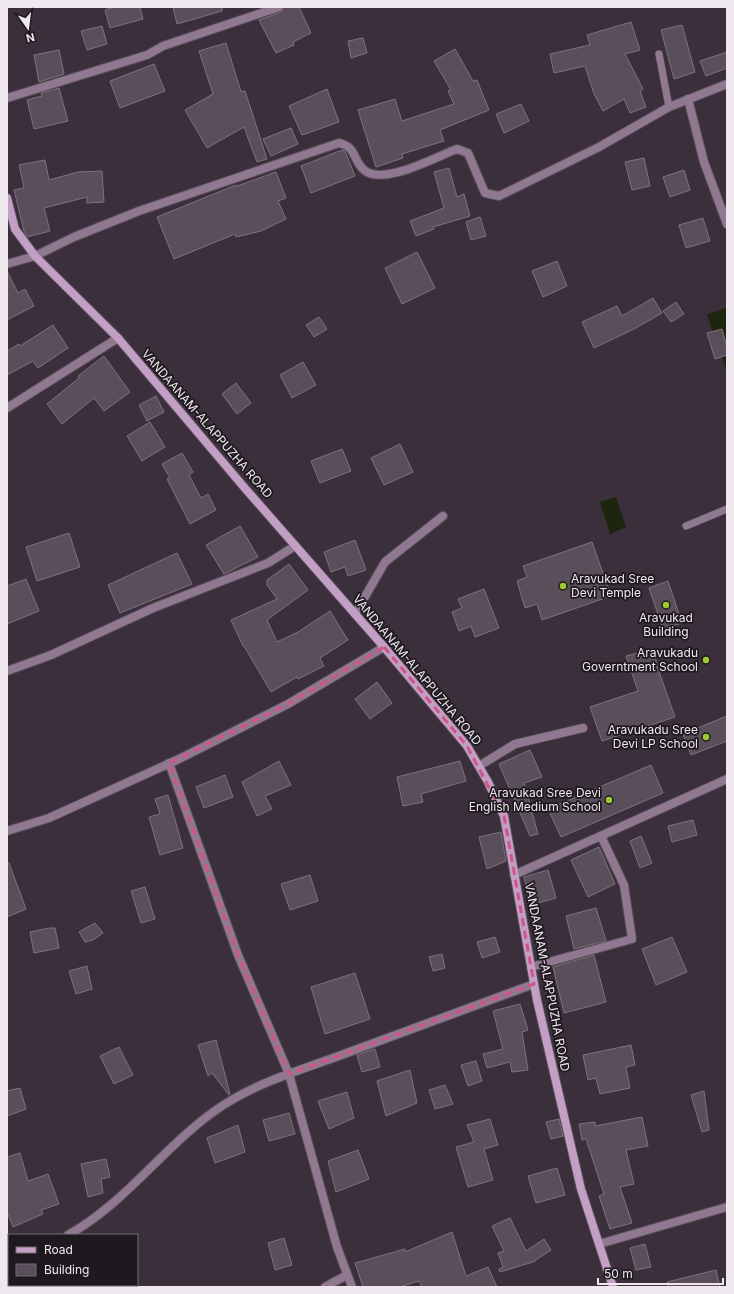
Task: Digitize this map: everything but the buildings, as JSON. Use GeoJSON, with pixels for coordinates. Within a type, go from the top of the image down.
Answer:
{"type":"FeatureCollection","features":[{"type":"Feature","properties":{"kind":"main road","name":"VANDAANAM-ALAPPUZHA ROAD"},"geometry":{"type":"LineString","coordinates":[[7,198],[14,229],[35,256],[118,338],[295,546],[384,647],[467,746],[479,766],[504,816],[534,984],[581,1189],[613,1287]]}},
{"type":"Feature","properties":{"kind":"street"},"geometry":{"type":"LineString","coordinates":[[7,98],[147,55],[164,46],[278,7]]}},
{"type":"Feature","properties":{"kind":"street"},"geometry":{"type":"LineString","coordinates":[[7,264],[35,256],[74,237],[139,211],[339,143],[352,149],[361,167],[366,173],[375,175],[390,174],[418,166],[433,158],[457,149],[468,153],[485,194],[499,196],[599,147],[669,108],[727,84]]}},
{"type":"Feature","properties":{"kind":"street"},"geometry":{"type":"LineString","coordinates":[[688,99],[704,162],[727,224]]}},
{"type":"Feature","properties":{"kind":"street"},"geometry":{"type":"LineString","coordinates":[[7,408],[118,338]]}},
{"type":"Feature","properties":{"kind":"street"},"geometry":{"type":"LineString","coordinates":[[356,614],[385,562],[443,516]]}},
{"type":"Feature","properties":{"kind":"street"},"geometry":{"type":"LineString","coordinates":[[7,671],[51,656],[153,608],[268,563],[295,546]]}},
{"type":"Feature","properties":{"kind":"street"},"geometry":{"type":"LineString","coordinates":[[7,830],[49,818],[169,764],[288,704],[384,647]]}},
{"type":"Feature","properties":{"kind":"street"},"geometry":{"type":"LineString","coordinates":[[479,766],[515,744],[583,728]]}},
{"type":"Feature","properties":{"kind":"street"},"geometry":{"type":"LineString","coordinates":[[169,764],[238,955],[289,1074],[337,1248],[352,1287]]}},
{"type":"Feature","properties":{"kind":"street"},"geometry":{"type":"LineString","coordinates":[[514,875],[727,779]]}},
{"type":"Feature","properties":{"kind":"street"},"geometry":{"type":"LineString","coordinates":[[531,967],[632,939],[624,886],[602,836]]}},
{"type":"Feature","properties":{"kind":"street"},"geometry":{"type":"LineString","coordinates":[[70,1234],[98,1216],[171,1148],[224,1105],[258,1086],[534,984]]}},
{"type":"Feature","properties":{"kind":"street"},"geometry":{"type":"LineString","coordinates":[[599,1244],[727,1207]]}},
{"type":"Feature","properties":{"kind":"street"},"geometry":{"type":"LineString","coordinates":[[325,1287],[347,1275]]}},
{"type":"Feature","properties":{"kind":"lane"},"geometry":{"type":"LineString","coordinates":[[659,54],[669,108]]}},
{"type":"Feature","properties":{"kind":"lane"},"geometry":{"type":"LineString","coordinates":[[686,526],[727,509]]}},
{"type":"Feature","properties":{"kind":"highlighted area"},"geometry":{"type":"Polygon","coordinates":[[[384,647],[467,746],[504,816],[534,984],[289,1074],[238,955],[169,763],[288,704],[384,647]]]}},
{"type":"Feature","properties":{"kind":"shaded area"},"geometry":{"type":"Polygon","coordinates":[[[727,307],[727,372],[707,315],[727,307]]]}},
{"type":"Feature","properties":{"kind":"shaded area"},"geometry":{"type":"Polygon","coordinates":[[[616,497],[626,527],[610,534],[600,502],[616,497]]]}},
{"type":"Feature","properties":{"kind":"place","name":"Aravukad Sree Devi Temple"},"geometry":{"type":"Point","coordinates":[563,586]}},
{"type":"Feature","properties":{"kind":"place","name":"Aravukad Building"},"geometry":{"type":"Point","coordinates":[666,605]}},
{"type":"Feature","properties":{"kind":"place","name":"Aravukadu Governtment School"},"geometry":{"type":"Point","coordinates":[706,660]}},
{"type":"Feature","properties":{"kind":"place","name":"Aravukadu Sree Devi LP School"},"geometry":{"type":"Point","coordinates":[706,737]}},
{"type":"Feature","properties":{"kind":"place","name":"Aravukad Sree Devi English Medium School"},"geometry":{"type":"Point","coordinates":[609,800]}}]}
